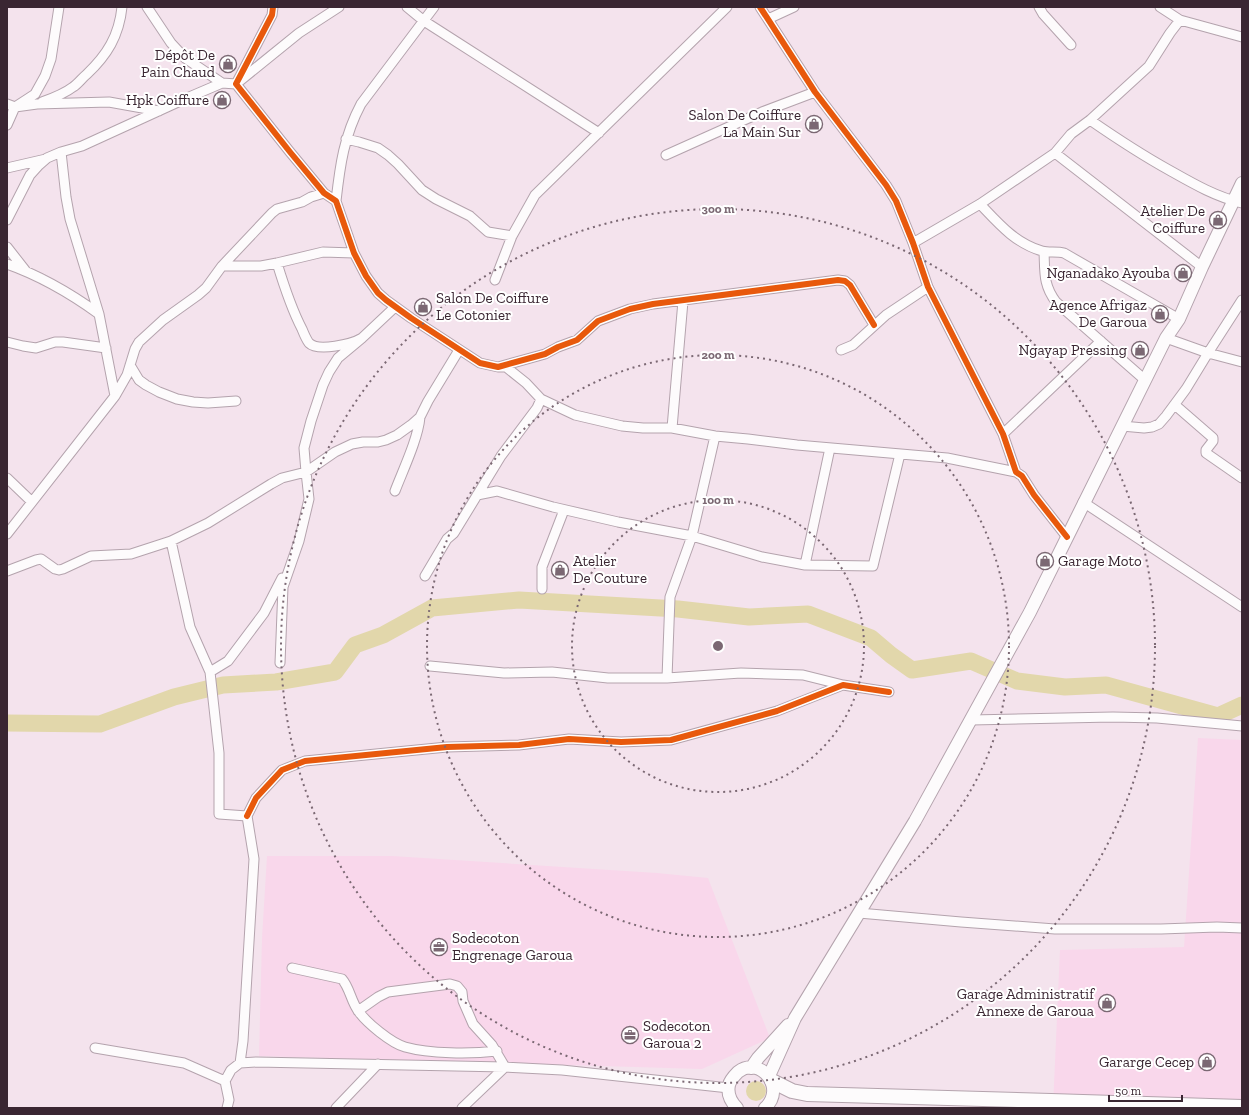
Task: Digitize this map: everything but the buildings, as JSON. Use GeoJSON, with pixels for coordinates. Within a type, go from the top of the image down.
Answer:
{"type":"FeatureCollection","features":[{"type":"Feature","properties":{"kind":"main road"},"geometry":{"type":"LineString","coordinates":[[770,1079],[795,1018],[915,821],[1030,612],[1083,502],[1166,338],[1179,319],[1202,267],[1238,202],[1242,183]]}},
{"type":"Feature","properties":{"kind":"main road"},"geometry":{"type":"LineString","coordinates":[[751,1068],[765,1049],[795,1018]]}},
{"type":"Feature","properties":{"kind":"main road"},"geometry":{"type":"LineString","coordinates":[[737,1108],[728,1098],[730,1083],[740,1071],[751,1068],[764,1072],[770,1079],[773,1087],[772,1100],[765,1108]]}},
{"type":"Feature","properties":{"kind":"main road"},"geometry":{"type":"LineString","coordinates":[[770,1079],[792,1091],[807,1094],[1242,1108]]}},
{"type":"Feature","properties":{"kind":"street"},"geometry":{"type":"LineString","coordinates":[[11,105],[35,94],[45,76],[51,59],[59,7]]}},
{"type":"Feature","properties":{"kind":"street"},"geometry":{"type":"LineString","coordinates":[[37,104],[57,96],[73,87],[98,63],[109,49],[116,34],[122,7]]}},
{"type":"Feature","properties":{"kind":"street"},"geometry":{"type":"LineString","coordinates":[[147,7],[171,43],[185,58],[222,83]]}},
{"type":"Feature","properties":{"kind":"street"},"geometry":{"type":"LineString","coordinates":[[236,84],[272,15],[273,7]]}},
{"type":"Feature","properties":{"kind":"street"},"geometry":{"type":"LineString","coordinates":[[7,168],[47,158],[89,143],[222,83],[236,84],[299,33],[339,7]]}},
{"type":"Feature","properties":{"kind":"street"},"geometry":{"type":"LineString","coordinates":[[407,7],[424,21],[599,133]]}},
{"type":"Feature","properties":{"kind":"street"},"geometry":{"type":"LineString","coordinates":[[434,7],[361,104],[350,125],[339,173],[336,201],[354,253],[371,284],[378,293],[395,307],[459,350],[480,363],[498,368],[506,368],[526,383],[541,398],[575,415],[622,426],[672,428],[715,436],[947,458],[1016,472],[1022,476],[1034,495],[1067,537]]}},
{"type":"Feature","properties":{"kind":"street"},"geometry":{"type":"LineString","coordinates":[[495,280],[512,236],[536,194],[727,7]]}},
{"type":"Feature","properties":{"kind":"street"},"geometry":{"type":"LineString","coordinates":[[760,7],[816,92],[886,185],[896,201],[913,243],[928,287],[1003,434],[1016,472]]}},
{"type":"Feature","properties":{"kind":"street"},"geometry":{"type":"LineString","coordinates":[[768,19],[781,10],[794,7]]}},
{"type":"Feature","properties":{"kind":"street"},"geometry":{"type":"LineString","coordinates":[[1039,7],[1043,14],[1071,45]]}},
{"type":"Feature","properties":{"kind":"street"},"geometry":{"type":"LineString","coordinates":[[1160,7],[1180,20],[1242,38]]}},
{"type":"Feature","properties":{"kind":"street"},"geometry":{"type":"LineString","coordinates":[[913,243],[980,204],[1056,153],[1072,134],[1090,120],[1149,66],[1180,20]]}},
{"type":"Feature","properties":{"kind":"street"},"geometry":{"type":"LineString","coordinates":[[236,84],[324,193],[336,201]]}},
{"type":"Feature","properties":{"kind":"street"},"geometry":{"type":"LineString","coordinates":[[666,155],[762,112],[816,92]]}},
{"type":"Feature","properties":{"kind":"street"},"geometry":{"type":"LineString","coordinates":[[11,105],[109,102],[159,111]]}},
{"type":"Feature","properties":{"kind":"street"},"geometry":{"type":"LineString","coordinates":[[7,124],[11,105]]}},
{"type":"Feature","properties":{"kind":"street"},"geometry":{"type":"LineString","coordinates":[[1090,120],[1135,150],[1207,191],[1238,202]]}},
{"type":"Feature","properties":{"kind":"street"},"geometry":{"type":"LineString","coordinates":[[346,139],[378,148],[398,164],[422,190],[436,199],[470,216],[488,232],[512,236]]}},
{"type":"Feature","properties":{"kind":"street"},"geometry":{"type":"LineString","coordinates":[[61,152],[70,219],[99,314],[115,396]]}},
{"type":"Feature","properties":{"kind":"street"},"geometry":{"type":"LineString","coordinates":[[1056,153],[1202,267]]}},
{"type":"Feature","properties":{"kind":"street"},"geometry":{"type":"LineString","coordinates":[[7,220],[30,175],[47,158]]}},
{"type":"Feature","properties":{"kind":"street"},"geometry":{"type":"LineString","coordinates":[[7,534],[115,396],[127,375],[135,349],[146,335],[163,320],[206,288],[222,266],[277,209],[302,202],[311,197],[324,193]]}},
{"type":"Feature","properties":{"kind":"street"},"geometry":{"type":"LineString","coordinates":[[980,204],[1016,239],[1044,252],[1056,251],[1064,253],[1179,319]]}},
{"type":"Feature","properties":{"kind":"street"},"geometry":{"type":"LineString","coordinates":[[7,247],[26,271]]}},
{"type":"Feature","properties":{"kind":"street"},"geometry":{"type":"LineString","coordinates":[[222,266],[261,266],[323,252],[354,253]]}},
{"type":"Feature","properties":{"kind":"street"},"geometry":{"type":"LineString","coordinates":[[1044,252],[1046,285],[1056,302],[1145,380]]}},
{"type":"Feature","properties":{"kind":"street"},"geometry":{"type":"LineString","coordinates":[[277,263],[295,316],[308,342],[312,346],[338,346],[357,341],[362,338]]}},
{"type":"Feature","properties":{"kind":"street"},"geometry":{"type":"LineString","coordinates":[[7,264],[48,281],[99,314]]}},
{"type":"Feature","properties":{"kind":"street"},"geometry":{"type":"LineString","coordinates":[[498,368],[545,354],[558,347],[577,340],[598,321],[614,314],[653,304],[838,280],[845,281],[850,285],[874,325]]}},
{"type":"Feature","properties":{"kind":"street"},"geometry":{"type":"LineString","coordinates":[[841,350],[853,345],[886,315],[928,287]]}},
{"type":"Feature","properties":{"kind":"street"},"geometry":{"type":"LineString","coordinates":[[1122,426],[1144,428],[1159,424],[1175,405],[1242,300]]}},
{"type":"Feature","properties":{"kind":"street"},"geometry":{"type":"LineString","coordinates":[[672,428],[684,301]]}},
{"type":"Feature","properties":{"kind":"street"},"geometry":{"type":"LineString","coordinates":[[280,663],[283,587],[299,541],[309,499],[304,448],[311,421],[328,372],[338,358],[350,349],[395,307]]}},
{"type":"Feature","properties":{"kind":"street"},"geometry":{"type":"LineString","coordinates":[[1166,338],[1208,353],[1242,362]]}},
{"type":"Feature","properties":{"kind":"street"},"geometry":{"type":"LineString","coordinates":[[1003,434],[1101,341]]}},
{"type":"Feature","properties":{"kind":"street"},"geometry":{"type":"LineString","coordinates":[[7,342],[36,348],[55,342],[63,342],[106,348]]}},
{"type":"Feature","properties":{"kind":"street"},"geometry":{"type":"LineString","coordinates":[[395,491],[415,439],[420,417],[459,350]]}},
{"type":"Feature","properties":{"kind":"street"},"geometry":{"type":"LineString","coordinates":[[130,365],[139,380],[159,392],[177,400],[201,402],[236,401]]}},
{"type":"Feature","properties":{"kind":"street"},"geometry":{"type":"LineString","coordinates":[[425,576],[447,539],[453,535],[501,456],[537,408],[541,398]]}},
{"type":"Feature","properties":{"kind":"street"},"geometry":{"type":"LineString","coordinates":[[1175,405],[1213,438],[1213,441],[1206,450],[1206,453],[1242,478]]}},
{"type":"Feature","properties":{"kind":"street"},"geometry":{"type":"LineString","coordinates":[[7,571],[41,559],[55,569],[63,569],[91,556],[131,554],[171,541],[208,523],[238,503],[282,478],[306,472],[336,452],[352,444],[386,440],[397,435],[420,417]]}},
{"type":"Feature","properties":{"kind":"street"},"geometry":{"type":"LineString","coordinates":[[667,678],[670,597],[692,536],[715,436]]}},
{"type":"Feature","properties":{"kind":"street"},"geometry":{"type":"LineString","coordinates":[[805,565],[830,448]]}},
{"type":"Feature","properties":{"kind":"street"},"geometry":{"type":"LineString","coordinates":[[477,495],[497,491],[564,510],[692,536],[762,558],[805,565],[873,566],[900,454]]}},
{"type":"Feature","properties":{"kind":"street"},"geometry":{"type":"LineString","coordinates":[[7,478],[32,502]]}},
{"type":"Feature","properties":{"kind":"street"},"geometry":{"type":"LineString","coordinates":[[1083,502],[1242,607]]}},
{"type":"Feature","properties":{"kind":"street"},"geometry":{"type":"LineString","coordinates":[[542,589],[542,567],[564,510]]}},
{"type":"Feature","properties":{"kind":"street"},"geometry":{"type":"LineString","coordinates":[[171,541],[190,627],[210,672],[219,753],[219,814],[247,816]]}},
{"type":"Feature","properties":{"kind":"street"},"geometry":{"type":"LineString","coordinates":[[210,672],[228,660],[264,613],[299,541]]}},
{"type":"Feature","properties":{"kind":"street"},"geometry":{"type":"LineString","coordinates":[[430,666],[504,673],[552,672],[608,678],[667,678],[741,673],[803,675],[843,685],[889,692]]}},
{"type":"Feature","properties":{"kind":"street"},"geometry":{"type":"LineString","coordinates":[[240,1063],[243,1042],[254,859],[247,816],[256,798],[282,770],[305,761],[447,746],[519,745],[569,739],[621,742],[671,740],[777,710],[843,685]]}},
{"type":"Feature","properties":{"kind":"street"},"geometry":{"type":"LineString","coordinates":[[971,720],[1113,717],[1157,718],[1242,726]]}},
{"type":"Feature","properties":{"kind":"street"},"geometry":{"type":"LineString","coordinates":[[859,913],[1055,929],[1242,928]]}},
{"type":"Feature","properties":{"kind":"street"},"geometry":{"type":"LineString","coordinates":[[292,968],[342,979],[345,982],[351,999],[358,1012],[387,1038],[404,1047],[433,1052],[497,1051]]}},
{"type":"Feature","properties":{"kind":"street"},"geometry":{"type":"LineString","coordinates":[[358,1012],[378,997],[388,992],[450,984],[457,986],[462,992],[472,1024],[497,1051],[505,1067]]}},
{"type":"Feature","properties":{"kind":"street"},"geometry":{"type":"LineString","coordinates":[[95,1048],[184,1063],[225,1081]]}},
{"type":"Feature","properties":{"kind":"street"},"geometry":{"type":"LineString","coordinates":[[227,1108],[229,1100],[225,1081],[230,1070],[240,1063],[267,1061],[505,1067],[562,1070],[728,1098]]}},
{"type":"Feature","properties":{"kind":"street"},"geometry":{"type":"LineString","coordinates":[[336,1108],[378,1064]]}},
{"type":"Feature","properties":{"kind":"street"},"geometry":{"type":"LineString","coordinates":[[462,1108],[505,1067]]}},
{"type":"Feature","properties":{"kind":"shaded area"},"geometry":{"type":"Polygon","coordinates":[[[1198,738],[1242,740],[1242,1108],[1053,1107],[1060,950],[1184,947],[1198,738]]]}},
{"type":"Feature","properties":{"kind":"shaded area"},"geometry":{"type":"Polygon","coordinates":[[[267,856],[392,856],[657,873],[708,878],[770,1038],[702,1069],[259,1056],[262,938],[267,856]]]}},
{"type":"Feature","properties":{"kind":"shaded area"},"geometry":{"type":"Polygon","coordinates":[[[752,1081],[760,1081],[766,1087],[766,1095],[760,1101],[752,1101],[746,1095],[746,1087],[752,1081]]]}},
{"type":"Feature","properties":{"kind":"waterway"},"geometry":{"type":"LineString","coordinates":[[7,723],[100,724],[174,697],[223,685],[276,682],[335,672],[355,645],[383,635],[432,608],[519,600],[678,609],[749,617],[808,614],[871,638],[912,670],[971,661],[1017,681],[1065,687],[1106,685],[1218,716],[1242,705]]}},
{"type":"Feature","properties":{"kind":"cycle path"},"geometry":{"type":"LineString","coordinates":[[273,7],[272,15],[236,84],[324,193],[336,201],[354,253],[366,276],[378,293],[411,318],[480,363],[498,367],[545,354],[558,347],[577,340],[598,321],[630,309],[653,304],[838,280],[845,281],[850,285],[874,325]]}},
{"type":"Feature","properties":{"kind":"cycle path"},"geometry":{"type":"LineString","coordinates":[[760,7],[815,92],[886,185],[896,201],[913,243],[928,287],[1003,434],[1016,472],[1022,476],[1034,495],[1067,537]]}},
{"type":"Feature","properties":{"kind":"cycle path"},"geometry":{"type":"LineString","coordinates":[[247,816],[256,798],[282,770],[305,761],[447,747],[519,745],[569,739],[621,742],[671,740],[777,711],[843,685],[889,692]]}},
{"type":"Feature","properties":{"kind":"place","name":"Dépôt De Pain Chaud"},"geometry":{"type":"Point","coordinates":[228,64]}},
{"type":"Feature","properties":{"kind":"place","name":"Hpk Coiffure"},"geometry":{"type":"Point","coordinates":[222,100]}},
{"type":"Feature","properties":{"kind":"place","name":"Salon De Coiffure La Main Sur"},"geometry":{"type":"Point","coordinates":[814,124]}},
{"type":"Feature","properties":{"kind":"place","name":"Atelier De Coiffure"},"geometry":{"type":"Point","coordinates":[1218,220]}},
{"type":"Feature","properties":{"kind":"place","name":"Nganadako Ayouba"},"geometry":{"type":"Point","coordinates":[1183,273]}},
{"type":"Feature","properties":{"kind":"place","name":"Salon De Coiffure Le Cotonier"},"geometry":{"type":"Point","coordinates":[423,307]}},
{"type":"Feature","properties":{"kind":"place","name":"Agence Afrigaz De Garoua"},"geometry":{"type":"Point","coordinates":[1160,314]}},
{"type":"Feature","properties":{"kind":"place","name":"Ngayap Pressing"},"geometry":{"type":"Point","coordinates":[1140,350]}},
{"type":"Feature","properties":{"kind":"place","name":"Garage Moto"},"geometry":{"type":"Point","coordinates":[1045,561]}},
{"type":"Feature","properties":{"kind":"place","name":"Atelier De Couture"},"geometry":{"type":"Point","coordinates":[560,570]}},
{"type":"Feature","properties":{"kind":"place","name":"Sodecoton Engrenage Garoua"},"geometry":{"type":"Point","coordinates":[439,947]}},
{"type":"Feature","properties":{"kind":"place","name":"Garage Administratif Annexe de Garoua"},"geometry":{"type":"Point","coordinates":[1107,1003]}},
{"type":"Feature","properties":{"kind":"place","name":"Sodecoton Garoua 2"},"geometry":{"type":"Point","coordinates":[630,1035]}},
{"type":"Feature","properties":{"kind":"place","name":"Gararge Cecep"},"geometry":{"type":"Point","coordinates":[1207,1062]}}]}
